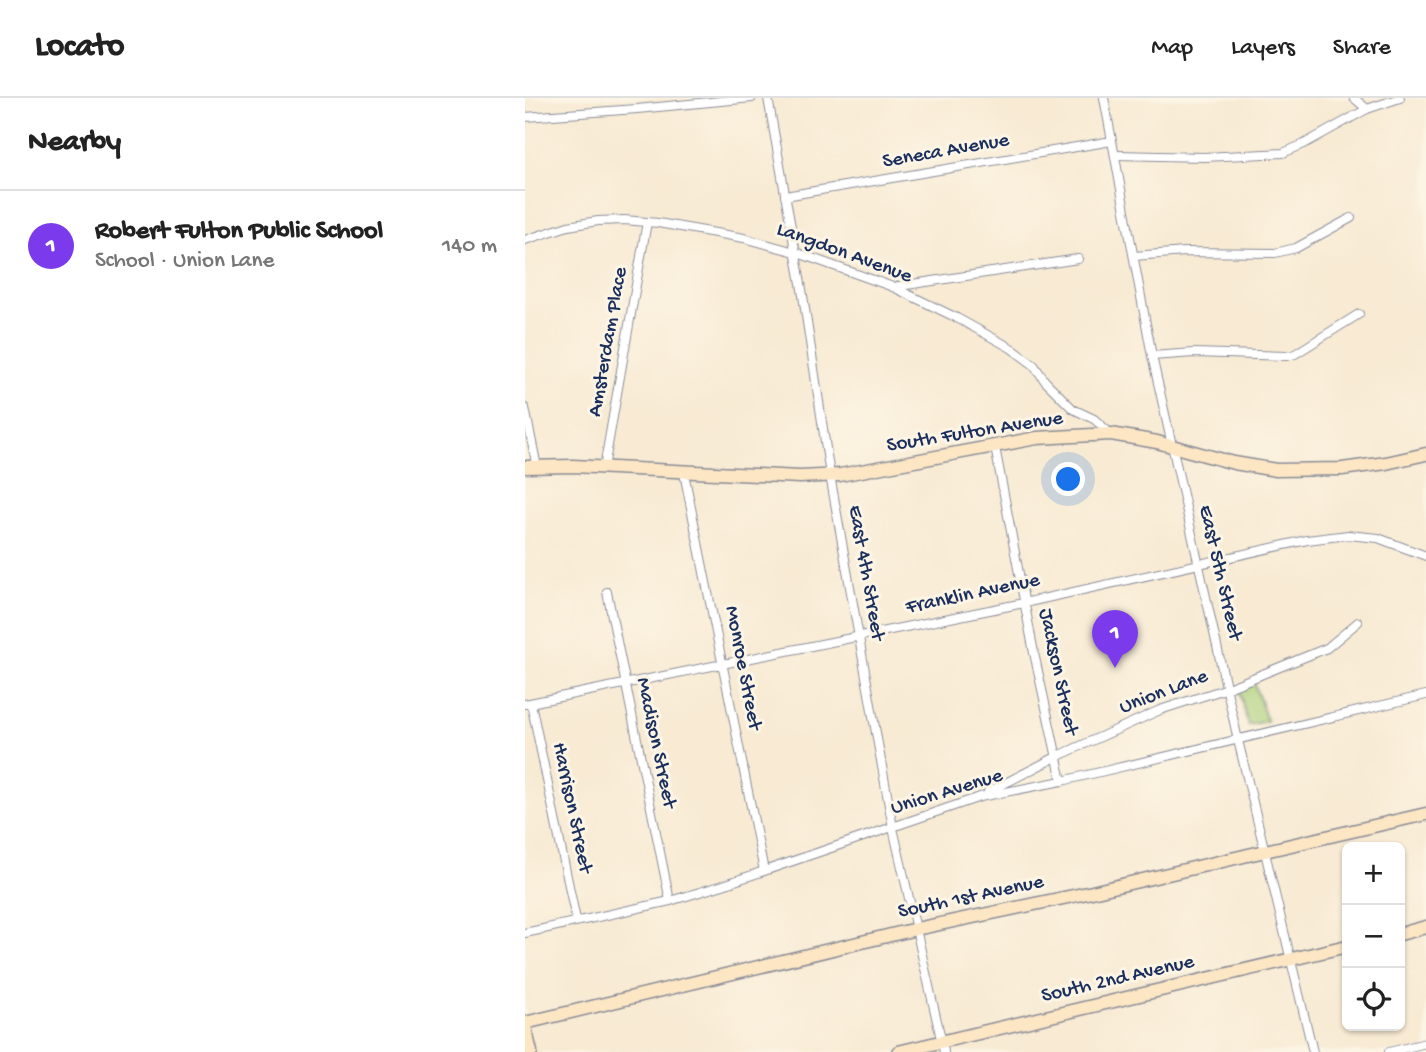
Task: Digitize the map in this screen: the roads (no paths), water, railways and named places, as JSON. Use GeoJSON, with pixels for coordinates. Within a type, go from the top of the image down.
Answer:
{"type":"FeatureCollection","features":[{"type":"Feature","properties":{"kind":"street"},"geometry":{"type":"LineString","coordinates":[[525,117],[752,98]]}},
{"type":"Feature","properties":{"kind":"street","name":"East 4th Street"},"geometry":{"type":"LineString","coordinates":[[768,98],[830,475],[893,828],[943,1047]]}},
{"type":"Feature","properties":{"kind":"street","name":"East 5th Street"},"geometry":{"type":"LineString","coordinates":[[1104,98],[1152,356],[1238,740],[1313,1052]]}},
{"type":"Feature","properties":{"kind":"street"},"geometry":{"type":"LineString","coordinates":[[1354,98],[1367,109]]}},
{"type":"Feature","properties":{"kind":"street"},"geometry":{"type":"LineString","coordinates":[[1115,155],[1204,157],[1283,153],[1367,109],[1400,98]]}},
{"type":"Feature","properties":{"kind":"street","name":"Seneca Avenue"},"geometry":{"type":"LineString","coordinates":[[785,196],[1112,141]]}},
{"type":"Feature","properties":{"kind":"street"},"geometry":{"type":"LineString","coordinates":[[1134,256],[1185,252],[1275,253],[1296,248],[1351,218]]}},
{"type":"Feature","properties":{"kind":"street","name":"Langdon Avenue"},"geometry":{"type":"LineString","coordinates":[[525,240],[569,226],[624,220],[744,238],[795,252],[893,287],[957,318],[1023,356],[1073,408],[1094,419],[1111,434]]}},
{"type":"Feature","properties":{"kind":"street","name":"Amsterdam Place"},"geometry":{"type":"LineString","coordinates":[[604,468],[647,222]]}},
{"type":"Feature","properties":{"kind":"street"},"geometry":{"type":"LineString","coordinates":[[893,287],[1078,259]]}},
{"type":"Feature","properties":{"kind":"street"},"geometry":{"type":"LineString","coordinates":[[1152,356],[1287,356],[1359,314]]}},
{"type":"Feature","properties":{"kind":"street"},"geometry":{"type":"LineString","coordinates":[[525,408],[531,467]]}},
{"type":"Feature","properties":{"kind":"street","name":"South Fulton Avenue"},"geometry":{"type":"LineString","coordinates":[[531,467],[800,477],[840,475],[1037,438],[1111,434],[1157,442],[1234,463],[1276,470],[1321,471],[1361,467],[1426,454]]}},
{"type":"Feature","properties":{"kind":"street","name":"Jackson Street"},"geometry":{"type":"LineString","coordinates":[[995,447],[1024,603],[1062,781]]}},
{"type":"Feature","properties":{"kind":"street","name":"Monroe Street"},"geometry":{"type":"LineString","coordinates":[[684,473],[764,871]]}},
{"type":"Feature","properties":{"kind":"street","name":"Franklin Avenue"},"geometry":{"type":"LineString","coordinates":[[528,703],[1024,603],[1307,540],[1348,535],[1378,538],[1426,556]]}},
{"type":"Feature","properties":{"kind":"street","name":"Madison Street"},"geometry":{"type":"LineString","coordinates":[[607,592],[670,901]]}},
{"type":"Feature","properties":{"kind":"street","name":"Union Lane"},"geometry":{"type":"LineString","coordinates":[[979,797],[1056,757],[1160,709],[1228,688],[1327,648],[1358,622]]}},
{"type":"Feature","properties":{"kind":"street","name":"Union Avenue"},"geometry":{"type":"LineString","coordinates":[[525,933],[670,901],[979,797],[1062,781],[1426,695]]}},
{"type":"Feature","properties":{"kind":"street","name":"Harrison Street"},"geometry":{"type":"LineString","coordinates":[[528,703],[576,920]]}},
{"type":"Feature","properties":{"kind":"street","name":"South 1st Avenue"},"geometry":{"type":"LineString","coordinates":[[525,1025],[916,929],[1092,892],[1426,814]]}},
{"type":"Feature","properties":{"kind":"street"},"geometry":{"type":"LineString","coordinates":[[1405,933],[1426,927]]}},
{"type":"Feature","properties":{"kind":"street","name":"South 2nd Avenue"},"geometry":{"type":"LineString","coordinates":[[898,1052],[943,1047],[1342,947]]}},
{"type":"Feature","properties":{"kind":"street"},"geometry":{"type":"LineString","coordinates":[[525,1025],[531,1052]]}},
{"type":"Feature","properties":{"kind":"street"},"geometry":{"type":"LineString","coordinates":[[1389,1052],[1426,1043]]}},
{"type":"Feature","properties":{"kind":"place","name":"Robert Fulton Public School"},"geometry":{"type":"Point","coordinates":[1115,668]}}]}
